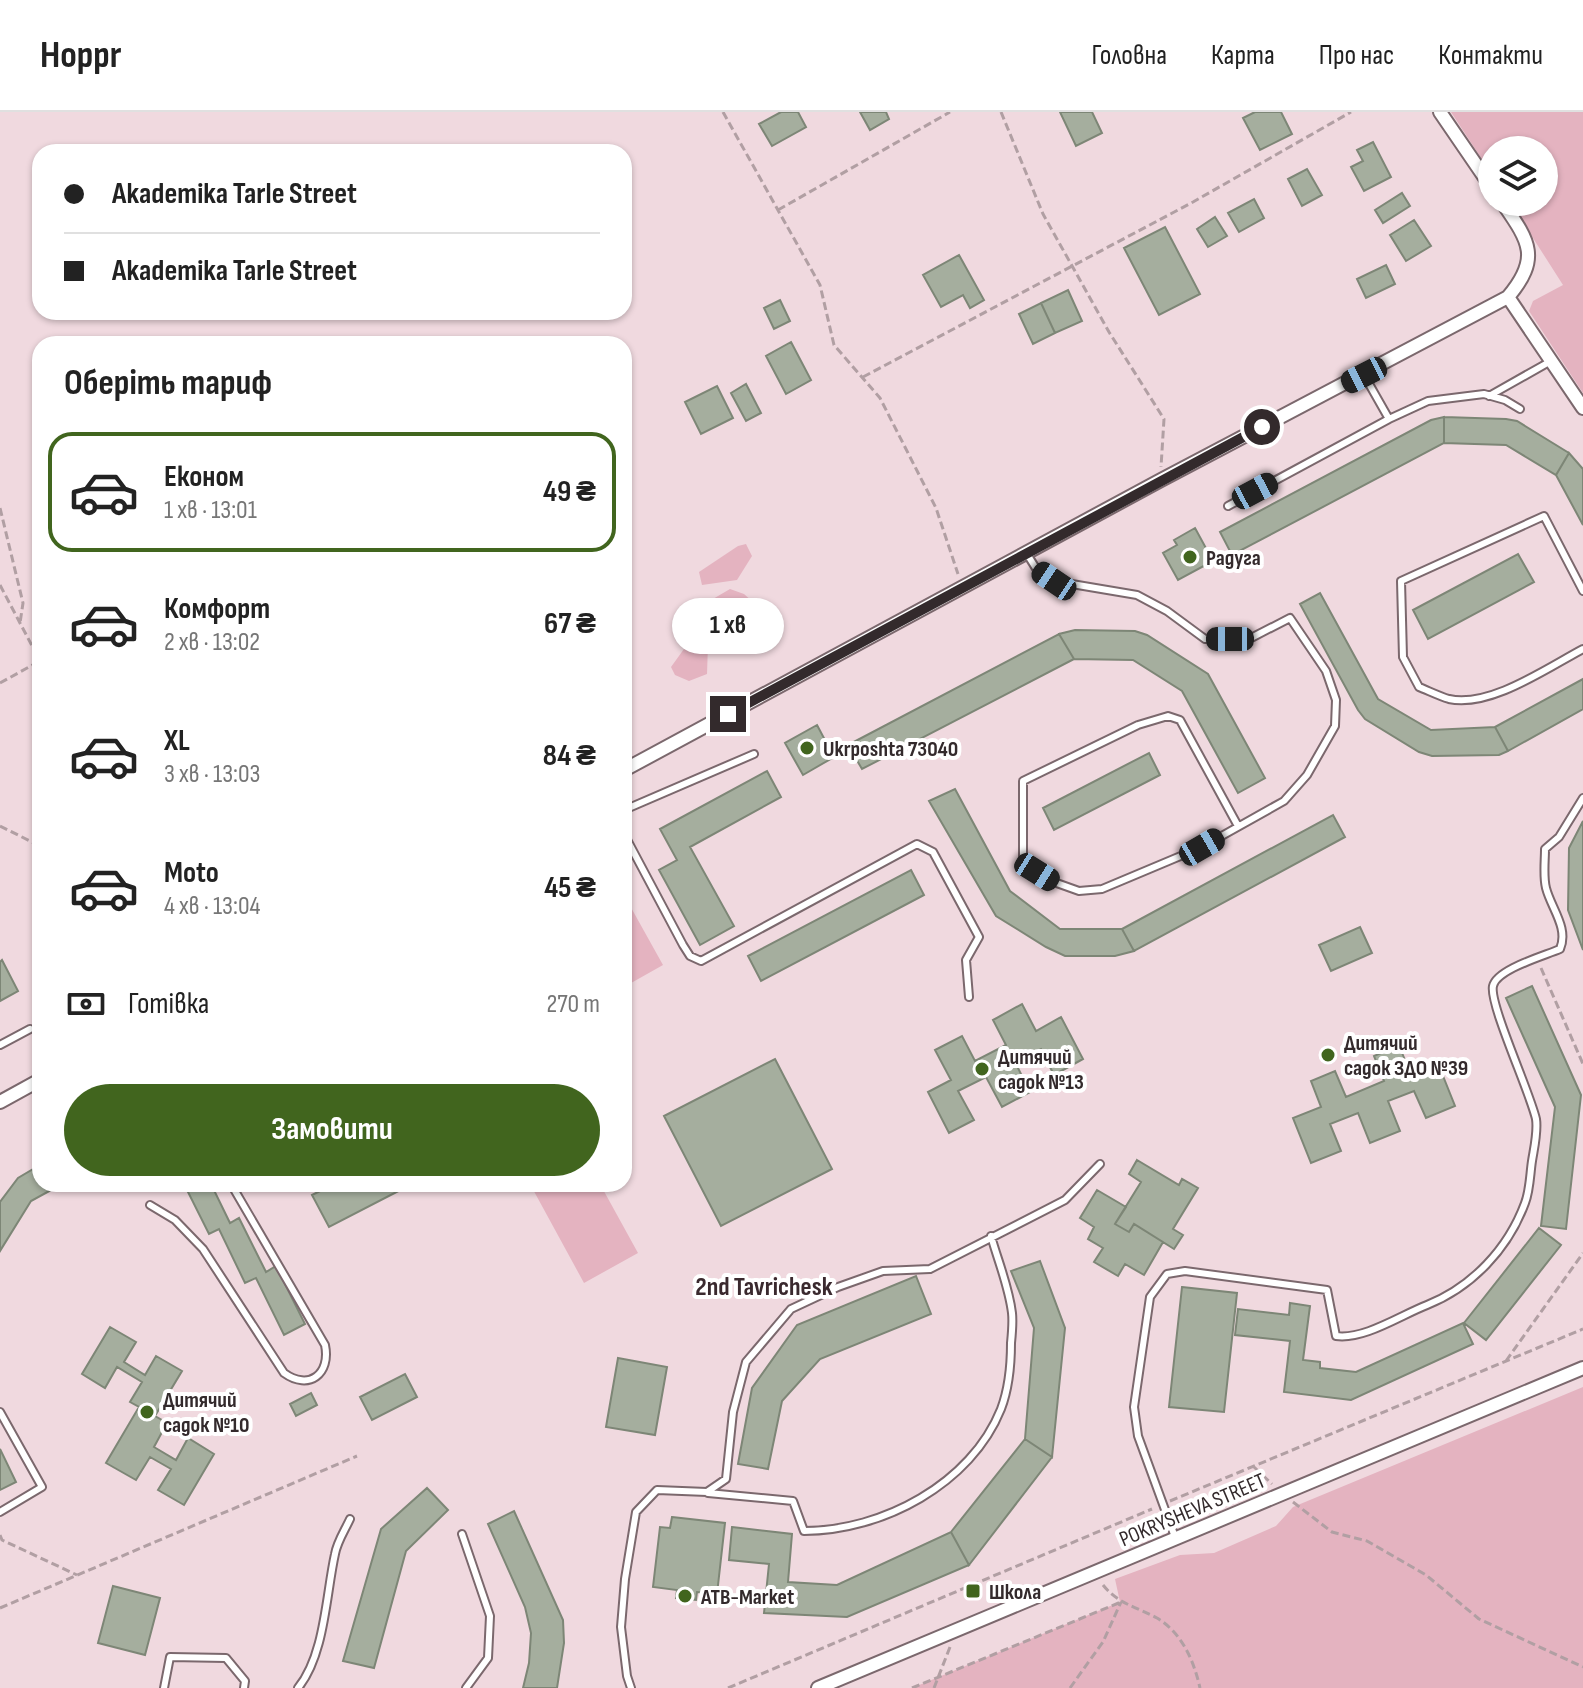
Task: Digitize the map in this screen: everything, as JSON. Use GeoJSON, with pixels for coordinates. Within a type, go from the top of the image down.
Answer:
{"type":"FeatureCollection","features":[{"type":"Feature","properties":{"kind":"street"},"geometry":{"type":"LineString","coordinates":[[1440,112],[1478,168]]}},
{"type":"Feature","properties":{"kind":"street"},"geometry":{"type":"LineString","coordinates":[[632,766],[1508,297],[1528,267],[1529,250],[1523,233],[1511,216]]}},
{"type":"Feature","properties":{"kind":"street"},"geometry":{"type":"LineString","coordinates":[[1508,297],[1583,408]]}},
{"type":"Feature","properties":{"kind":"street"},"geometry":{"type":"LineString","coordinates":[[0,1102],[32,1084]]}},
{"type":"Feature","properties":{"kind":"street","name":"POKRYSHEVA STREET"},"geometry":{"type":"LineString","coordinates":[[818,1688],[1583,1368]]}},
{"type":"Feature","properties":{"kind":"lane"},"geometry":{"type":"LineString","coordinates":[[1489,396],[1551,361]]}},
{"type":"Feature","properties":{"kind":"lane"},"geometry":{"type":"LineString","coordinates":[[1364,375],[1389,419]]}},
{"type":"Feature","properties":{"kind":"lane"},"geometry":{"type":"LineString","coordinates":[[1228,506],[1428,401],[1484,394],[1505,400],[1520,409]]}},
{"type":"Feature","properties":{"kind":"lane"},"geometry":{"type":"LineString","coordinates":[[1583,591],[1544,516],[1401,581],[1400,617],[1403,657],[1419,687],[1451,699],[1485,697],[1507,689],[1583,649]]}},
{"type":"Feature","properties":{"kind":"lane"},"geometry":{"type":"LineString","coordinates":[[1027,554],[1037,570],[1054,581],[1137,595],[1167,611],[1205,639],[1253,637],[1290,618],[1326,671],[1336,700],[1335,726],[1307,775],[1284,801],[1202,847],[1102,889],[1079,891],[1051,881],[1023,863],[1023,781],[1111,737],[1168,716],[1180,720],[1238,826]]}},
{"type":"Feature","properties":{"kind":"lane"},"geometry":{"type":"LineString","coordinates":[[632,807],[754,754]]}},
{"type":"Feature","properties":{"kind":"lane"},"geometry":{"type":"LineString","coordinates":[[1175,1538],[1138,1436],[1134,1407],[1150,1297],[1167,1274],[1185,1271],[1327,1290],[1336,1336],[1345,1338],[1365,1333],[1467,1284],[1491,1260],[1525,1202],[1537,1122],[1493,1000],[1493,984],[1502,973],[1560,949],[1563,941],[1561,927],[1545,886],[1545,849],[1559,837],[1583,798]]}},
{"type":"Feature","properties":{"kind":"lane"},"geometry":{"type":"LineString","coordinates":[[632,849],[683,945],[690,956],[701,961],[917,844],[933,852],[979,937],[966,960],[969,997]]}},
{"type":"Feature","properties":{"kind":"lane"},"geometry":{"type":"LineString","coordinates":[[0,1045],[30,1029]]}},
{"type":"Feature","properties":{"kind":"lane"},"geometry":{"type":"LineString","coordinates":[[707,1492],[726,1479],[733,1412],[746,1362],[791,1309],[883,1271],[930,1269],[1065,1200],[1100,1164]]}},
{"type":"Feature","properties":{"kind":"lane"},"geometry":{"type":"LineString","coordinates":[[150,1205],[175,1220],[203,1249],[284,1373],[297,1380],[314,1377],[327,1365],[325,1345],[236,1192]]}},
{"type":"Feature","properties":{"kind":"lane"},"geometry":{"type":"LineString","coordinates":[[631,1688],[621,1627],[625,1579],[636,1512],[657,1490],[793,1501],[804,1531],[827,1531],[887,1517],[935,1489],[967,1461],[994,1422],[1010,1373],[1012,1313],[991,1236]]}},
{"type":"Feature","properties":{"kind":"lane"},"geometry":{"type":"LineString","coordinates":[[0,1412],[42,1487],[0,1512]]}},
{"type":"Feature","properties":{"kind":"lane"},"geometry":{"type":"LineString","coordinates":[[298,1688],[324,1625],[335,1550],[350,1519]]}},
{"type":"Feature","properties":{"kind":"lane"},"geometry":{"type":"LineString","coordinates":[[462,1534],[490,1616],[488,1658],[466,1688]]}},
{"type":"Feature","properties":{"kind":"lane"},"geometry":{"type":"LineString","coordinates":[[164,1688],[170,1657],[226,1658],[245,1681],[244,1688]]}},
{"type":"Feature","properties":{"kind":"path"},"geometry":{"type":"LineString","coordinates":[[723,112],[820,285],[834,345],[880,398],[936,508],[963,589]]}},
{"type":"Feature","properties":{"kind":"path"},"geometry":{"type":"LineString","coordinates":[[778,210],[950,112]]}},
{"type":"Feature","properties":{"kind":"path"},"geometry":{"type":"LineString","coordinates":[[1001,112],[1043,214],[1071,267],[1164,419],[1161,480]]}},
{"type":"Feature","properties":{"kind":"path"},"geometry":{"type":"LineString","coordinates":[[863,377],[1193,202],[1351,112]]}},
{"type":"Feature","properties":{"kind":"path"},"geometry":{"type":"LineString","coordinates":[[0,508],[23,603],[20,623]]}},
{"type":"Feature","properties":{"kind":"path"},"geometry":{"type":"LineString","coordinates":[[0,585],[32,646]]}},
{"type":"Feature","properties":{"kind":"path"},"geometry":{"type":"LineString","coordinates":[[0,683],[32,665]]}},
{"type":"Feature","properties":{"kind":"path"},"geometry":{"type":"LineString","coordinates":[[0,826],[32,842]]}},
{"type":"Feature","properties":{"kind":"path"},"geometry":{"type":"LineString","coordinates":[[1537,959],[1583,1064]]}},
{"type":"Feature","properties":{"kind":"path"},"geometry":{"type":"LineString","coordinates":[[1506,1361],[1583,1253]]}},
{"type":"Feature","properties":{"kind":"path"},"geometry":{"type":"LineString","coordinates":[[0,1608],[357,1456]]}},
{"type":"Feature","properties":{"kind":"path"},"geometry":{"type":"LineString","coordinates":[[1254,1467],[1281,1493],[1332,1532],[1367,1541],[1426,1575],[1479,1619],[1583,1667]]}},
{"type":"Feature","properties":{"kind":"path"},"geometry":{"type":"LineString","coordinates":[[0,1535],[2,1540],[77,1575]]}},
{"type":"Feature","properties":{"kind":"path"},"geometry":{"type":"LineString","coordinates":[[1093,1572],[1121,1602],[1159,1619],[1182,1641],[1195,1666],[1200,1688]]}},
{"type":"Feature","properties":{"kind":"path"},"geometry":{"type":"LineString","coordinates":[[912,1688],[1121,1602]]}},
{"type":"Feature","properties":{"kind":"path"},"geometry":{"type":"LineString","coordinates":[[1070,1688],[1103,1642],[1121,1602]]}},
{"type":"Feature","properties":{"kind":"path"},"geometry":{"type":"LineString","coordinates":[[934,1688],[959,1628]]}},
{"type":"Feature","properties":{"kind":"shaded area"},"geometry":{"type":"Polygon","coordinates":[[[1451,112],[1583,112],[1583,393],[1529,311],[1533,301],[1563,285],[1519,216],[1558,216],[1558,136],[1478,136],[1478,153],[1451,112]]]}},
{"type":"Feature","properties":{"kind":"shaded area"},"geometry":{"type":"Polygon","coordinates":[[[746,544],[752,556],[737,580],[702,585],[699,572],[746,544]]]}},
{"type":"Feature","properties":{"kind":"shaded area"},"geometry":{"type":"Polygon","coordinates":[[[730,589],[744,594],[753,602],[724,625],[708,645],[707,674],[689,681],[675,675],[671,667],[689,642],[706,603],[730,589]]]}},
{"type":"Feature","properties":{"kind":"shaded area"},"geometry":{"type":"Polygon","coordinates":[[[632,909],[663,965],[632,982],[632,909]]]}},
{"type":"Feature","properties":{"kind":"shaded area"},"geometry":{"type":"Polygon","coordinates":[[[534,1192],[604,1192],[638,1253],[584,1283],[534,1192]]]}},
{"type":"Feature","properties":{"kind":"shaded area"},"geometry":{"type":"Polygon","coordinates":[[[1583,1387],[1583,1688],[912,1688],[1120,1602],[1115,1579],[1180,1555],[1214,1553],[1276,1526],[1293,1507],[1583,1387]]]}},
{"type":"Feature","properties":{"kind":"building"},"geometry":{"type":"Polygon","coordinates":[[[781,112],[798,112],[806,127],[772,146],[759,124],[781,112]]]}},
{"type":"Feature","properties":{"kind":"building"},"geometry":{"type":"Polygon","coordinates":[[[860,112],[886,112],[889,119],[870,130],[860,112]]]}},
{"type":"Feature","properties":{"kind":"building"},"geometry":{"type":"Polygon","coordinates":[[[1060,112],[1092,112],[1102,133],[1076,146],[1060,112]]]}},
{"type":"Feature","properties":{"kind":"building"},"geometry":{"type":"Polygon","coordinates":[[[1255,112],[1281,112],[1292,134],[1260,150],[1243,118],[1255,112]]]}},
{"type":"Feature","properties":{"kind":"building"},"geometry":{"type":"Polygon","coordinates":[[[1373,142],[1391,177],[1364,191],[1351,167],[1363,161],[1357,150],[1373,142]]]}},
{"type":"Feature","properties":{"kind":"building"},"geometry":{"type":"Polygon","coordinates":[[[1307,169],[1322,195],[1302,206],[1288,179],[1307,169]]]}},
{"type":"Feature","properties":{"kind":"building"},"geometry":{"type":"Polygon","coordinates":[[[1402,193],[1410,206],[1383,223],[1375,210],[1402,193]]]}},
{"type":"Feature","properties":{"kind":"building"},"geometry":{"type":"Polygon","coordinates":[[[1254,199],[1264,218],[1239,232],[1228,213],[1254,199]]]}},
{"type":"Feature","properties":{"kind":"building"},"geometry":{"type":"Polygon","coordinates":[[[1215,217],[1227,236],[1208,247],[1197,229],[1215,217]]]}},
{"type":"Feature","properties":{"kind":"building"},"geometry":{"type":"Polygon","coordinates":[[[1414,220],[1431,246],[1406,261],[1390,235],[1414,220]]]}},
{"type":"Feature","properties":{"kind":"building"},"geometry":{"type":"Polygon","coordinates":[[[1165,227],[1200,294],[1159,315],[1124,248],[1165,227]]]}},
{"type":"Feature","properties":{"kind":"building"},"geometry":{"type":"Polygon","coordinates":[[[959,255],[984,300],[970,308],[963,295],[941,307],[923,275],[959,255]]]}},
{"type":"Feature","properties":{"kind":"building"},"geometry":{"type":"Polygon","coordinates":[[[1386,265],[1395,284],[1366,298],[1357,279],[1386,265]]]}},
{"type":"Feature","properties":{"kind":"building"},"geometry":{"type":"Polygon","coordinates":[[[1068,290],[1082,321],[1055,333],[1041,303],[1068,290]]]}},
{"type":"Feature","properties":{"kind":"building"},"geometry":{"type":"Polygon","coordinates":[[[780,300],[790,321],[774,329],[764,308],[780,300]]]}},
{"type":"Feature","properties":{"kind":"building"},"geometry":{"type":"Polygon","coordinates":[[[1041,303],[1055,333],[1033,344],[1019,314],[1041,303]]]}},
{"type":"Feature","properties":{"kind":"building"},"geometry":{"type":"Polygon","coordinates":[[[791,342],[811,380],[786,394],[766,356],[791,342]]]}},
{"type":"Feature","properties":{"kind":"building"},"geometry":{"type":"Polygon","coordinates":[[[746,384],[761,413],[746,421],[731,393],[746,384]]]}},
{"type":"Feature","properties":{"kind":"building"},"geometry":{"type":"Polygon","coordinates":[[[717,386],[733,418],[701,434],[685,402],[717,386]]]}},
{"type":"Feature","properties":{"kind":"building"},"geometry":{"type":"Polygon","coordinates":[[[1444,417],[1444,443],[1232,555],[1220,532],[1431,420],[1444,417]]]}},
{"type":"Feature","properties":{"kind":"building"},"geometry":{"type":"Polygon","coordinates":[[[1444,417],[1517,421],[1569,453],[1556,475],[1506,445],[1444,443],[1444,417]]]}},
{"type":"Feature","properties":{"kind":"building"},"geometry":{"type":"Polygon","coordinates":[[[1569,453],[1583,469],[1583,525],[1556,475],[1569,453]]]}},
{"type":"Feature","properties":{"kind":"building"},"geometry":{"type":"Polygon","coordinates":[[[1195,528],[1213,561],[1178,580],[1163,553],[1177,545],[1174,540],[1195,528]]]}},
{"type":"Feature","properties":{"kind":"building"},"geometry":{"type":"Polygon","coordinates":[[[1518,554],[1534,582],[1428,639],[1413,610],[1518,554]]]}},
{"type":"Feature","properties":{"kind":"building"},"geometry":{"type":"Polygon","coordinates":[[[1320,593],[1378,699],[1431,730],[1495,727],[1508,751],[1499,755],[1432,756],[1419,752],[1365,719],[1300,604],[1320,593]]]}},
{"type":"Feature","properties":{"kind":"building"},"geometry":{"type":"Polygon","coordinates":[[[1075,630],[1135,631],[1147,635],[1208,674],[1265,778],[1238,793],[1182,691],[1133,660],[1074,659],[1059,634],[1075,630]]]}},
{"type":"Feature","properties":{"kind":"building"},"geometry":{"type":"Polygon","coordinates":[[[1059,634],[1074,659],[862,769],[848,745],[1059,634]]]}},
{"type":"Feature","properties":{"kind":"building"},"geometry":{"type":"Polygon","coordinates":[[[1583,679],[1583,709],[1508,751],[1495,727],[1583,679]]]}},
{"type":"Feature","properties":{"kind":"building"},"geometry":{"type":"Polygon","coordinates":[[[817,725],[834,757],[803,775],[785,743],[817,725]]]}},
{"type":"Feature","properties":{"kind":"building"},"geometry":{"type":"Polygon","coordinates":[[[1149,753],[1160,775],[1054,830],[1043,808],[1149,753]]]}},
{"type":"Feature","properties":{"kind":"building"},"geometry":{"type":"Polygon","coordinates":[[[767,771],[781,797],[690,847],[734,926],[700,945],[659,870],[677,860],[660,829],[767,771]]]}},
{"type":"Feature","properties":{"kind":"building"},"geometry":{"type":"Polygon","coordinates":[[[955,789],[1010,891],[1060,929],[1122,929],[1134,951],[1115,956],[1065,956],[996,916],[929,801],[955,789]]]}},
{"type":"Feature","properties":{"kind":"building"},"geometry":{"type":"Polygon","coordinates":[[[1333,815],[1345,837],[1134,951],[1122,929],[1333,815]]]}},
{"type":"Feature","properties":{"kind":"building"},"geometry":{"type":"Polygon","coordinates":[[[1583,821],[1583,950],[1568,910],[1569,848],[1583,821]]]}},
{"type":"Feature","properties":{"kind":"building"},"geometry":{"type":"Polygon","coordinates":[[[911,870],[924,895],[761,981],[748,956],[911,870]]]}},
{"type":"Feature","properties":{"kind":"building"},"geometry":{"type":"Polygon","coordinates":[[[1360,927],[1372,953],[1331,971],[1319,945],[1360,927]]]}},
{"type":"Feature","properties":{"kind":"building"},"geometry":{"type":"Polygon","coordinates":[[[2,960],[18,991],[0,1001],[0,962],[2,960]]]}},
{"type":"Feature","properties":{"kind":"building"},"geometry":{"type":"Polygon","coordinates":[[[1532,986],[1581,1095],[1566,1229],[1541,1226],[1555,1107],[1506,998],[1532,986]]]}},
{"type":"Feature","properties":{"kind":"building","name":"Дитячий садок №13"},"geometry":{"type":"Polygon","coordinates":[[[1022,1004],[1036,1031],[1061,1017],[1083,1059],[1054,1075],[1041,1049],[1015,1062],[1030,1092],[1002,1107],[986,1077],[958,1091],[974,1120],[949,1133],[928,1092],[951,1080],[935,1050],[962,1036],[975,1061],[1006,1045],[993,1020],[1022,1004]]]}},
{"type":"Feature","properties":{"kind":"building"},"geometry":{"type":"Polygon","coordinates":[[[1399,1045],[1410,1073],[1437,1061],[1455,1106],[1426,1118],[1414,1091],[1388,1101],[1400,1131],[1370,1143],[1358,1113],[1330,1124],[1341,1151],[1311,1163],[1293,1118],[1321,1107],[1311,1081],[1335,1071],[1346,1097],[1384,1081],[1374,1056],[1399,1045]]]}},
{"type":"Feature","properties":{"kind":"building"},"geometry":{"type":"Polygon","coordinates":[[[775,1059],[832,1169],[721,1226],[664,1116],[775,1059]]]}},
{"type":"Feature","properties":{"kind":"building"},"geometry":{"type":"Polygon","coordinates":[[[1137,1160],[1179,1185],[1182,1179],[1198,1188],[1173,1229],[1183,1235],[1174,1249],[1134,1224],[1129,1232],[1115,1224],[1141,1182],[1129,1174],[1137,1160]]]}},
{"type":"Feature","properties":{"kind":"building"},"geometry":{"type":"Polygon","coordinates":[[[32,1170],[32,1192],[47,1192],[31,1201],[0,1251],[0,1202],[18,1178],[32,1170]]]}},
{"type":"Feature","properties":{"kind":"building"},"geometry":{"type":"Polygon","coordinates":[[[1097,1190],[1126,1207],[1115,1224],[1129,1232],[1134,1224],[1163,1242],[1144,1275],[1125,1264],[1118,1276],[1094,1262],[1103,1248],[1088,1239],[1094,1227],[1080,1218],[1097,1190]]]}},
{"type":"Feature","properties":{"kind":"building"},"geometry":{"type":"Polygon","coordinates":[[[188,1192],[215,1192],[230,1223],[239,1218],[266,1272],[276,1266],[305,1324],[284,1335],[256,1278],[245,1283],[219,1229],[209,1234],[188,1192]]]}},
{"type":"Feature","properties":{"kind":"building"},"geometry":{"type":"Polygon","coordinates":[[[318,1192],[397,1192],[329,1227],[312,1195],[318,1192]]]}},
{"type":"Feature","properties":{"kind":"building"},"geometry":{"type":"Polygon","coordinates":[[[1539,1228],[1561,1245],[1486,1340],[1464,1323],[1539,1228]]]}},
{"type":"Feature","properties":{"kind":"building"},"geometry":{"type":"Polygon","coordinates":[[[1040,1261],[1065,1328],[1052,1457],[1025,1439],[1034,1328],[1011,1271],[1040,1261]]]}},
{"type":"Feature","properties":{"kind":"building"},"geometry":{"type":"Polygon","coordinates":[[[916,1276],[931,1314],[820,1359],[782,1401],[768,1469],[738,1464],[752,1388],[797,1325],[916,1276]]]}},
{"type":"Feature","properties":{"kind":"building"},"geometry":{"type":"Polygon","coordinates":[[[1182,1287],[1237,1293],[1224,1412],[1169,1407],[1182,1287]]]}},
{"type":"Feature","properties":{"kind":"building"},"geometry":{"type":"Polygon","coordinates":[[[1290,1303],[1310,1306],[1303,1360],[1320,1362],[1320,1368],[1356,1372],[1463,1323],[1473,1344],[1351,1400],[1284,1392],[1290,1341],[1235,1335],[1238,1309],[1289,1315],[1290,1303]]]}},
{"type":"Feature","properties":{"kind":"building","name":"Дитячий садок №10"},"geometry":{"type":"Polygon","coordinates":[[[110,1327],[136,1342],[124,1362],[145,1375],[156,1356],[182,1371],[155,1416],[167,1423],[154,1447],[176,1460],[188,1438],[214,1454],[184,1505],[158,1490],[171,1469],[150,1457],[136,1480],[106,1463],[139,1407],[130,1402],[142,1382],[117,1367],[105,1388],[82,1374],[110,1327]]]}},
{"type":"Feature","properties":{"kind":"building"},"geometry":{"type":"Polygon","coordinates":[[[618,1358],[667,1367],[655,1435],[606,1427],[618,1358]]]}},
{"type":"Feature","properties":{"kind":"building"},"geometry":{"type":"Polygon","coordinates":[[[405,1374],[417,1397],[372,1420],[360,1397],[405,1374]]]}},
{"type":"Feature","properties":{"kind":"building"},"geometry":{"type":"Polygon","coordinates":[[[311,1393],[317,1405],[296,1416],[290,1404],[311,1393]]]}},
{"type":"Feature","properties":{"kind":"building"},"geometry":{"type":"Polygon","coordinates":[[[1025,1439],[1052,1457],[969,1565],[951,1532],[1025,1439]]]}},
{"type":"Feature","properties":{"kind":"building"},"geometry":{"type":"Polygon","coordinates":[[[0,1449],[16,1482],[0,1490],[0,1449]]]}},
{"type":"Feature","properties":{"kind":"building"},"geometry":{"type":"Polygon","coordinates":[[[427,1488],[448,1510],[406,1551],[374,1668],[343,1661],[381,1529],[427,1488]]]}},
{"type":"Feature","properties":{"kind":"building"},"geometry":{"type":"Polygon","coordinates":[[[514,1511],[563,1620],[564,1643],[557,1688],[523,1688],[531,1633],[525,1607],[488,1524],[514,1511]]]}},
{"type":"Feature","properties":{"kind":"building"},"geometry":{"type":"Polygon","coordinates":[[[672,1517],[725,1523],[717,1594],[697,1592],[696,1600],[676,1598],[677,1590],[653,1587],[660,1527],[670,1528],[672,1517]]]}},
{"type":"Feature","properties":{"kind":"building"},"geometry":{"type":"Polygon","coordinates":[[[732,1527],[792,1534],[788,1582],[837,1585],[951,1532],[969,1565],[847,1617],[764,1613],[769,1564],[729,1560],[732,1527]]]}},
{"type":"Feature","properties":{"kind":"building"},"geometry":{"type":"Polygon","coordinates":[[[113,1586],[160,1598],[145,1655],[98,1643],[113,1586]]]}},
{"type":"Feature","properties":{"kind":"place","name":"Радуга"},"geometry":{"type":"Point","coordinates":[1190,557]}},
{"type":"Feature","properties":{"kind":"place","name":"Ukrposhta 73040"},"geometry":{"type":"Point","coordinates":[807,748]}},
{"type":"Feature","properties":{"kind":"place","name":"Дитячий садок ЗДО №39"},"geometry":{"type":"Point","coordinates":[1328,1055]}},
{"type":"Feature","properties":{"kind":"place","name":"Дитячий садок №13"},"geometry":{"type":"Point","coordinates":[982,1069]}},
{"type":"Feature","properties":{"kind":"place","name":"Дитячий садок №10"},"geometry":{"type":"Point","coordinates":[147,1412]}},
{"type":"Feature","properties":{"kind":"place","name":"Школа"},"geometry":{"type":"Point","coordinates":[973,1591]}},
{"type":"Feature","properties":{"kind":"place","name":"ATB-Market"},"geometry":{"type":"Point","coordinates":[685,1596]}},
{"type":"Feature","properties":{"kind":"district","name":"2nd Tavrichesk"},"geometry":{"type":"Point","coordinates":[764,1286]}},
{"type":"Feature","properties":{"kind":"route"},"geometry":{"type":"LineString","coordinates":[[728,714],[1262,427]]}}]}
